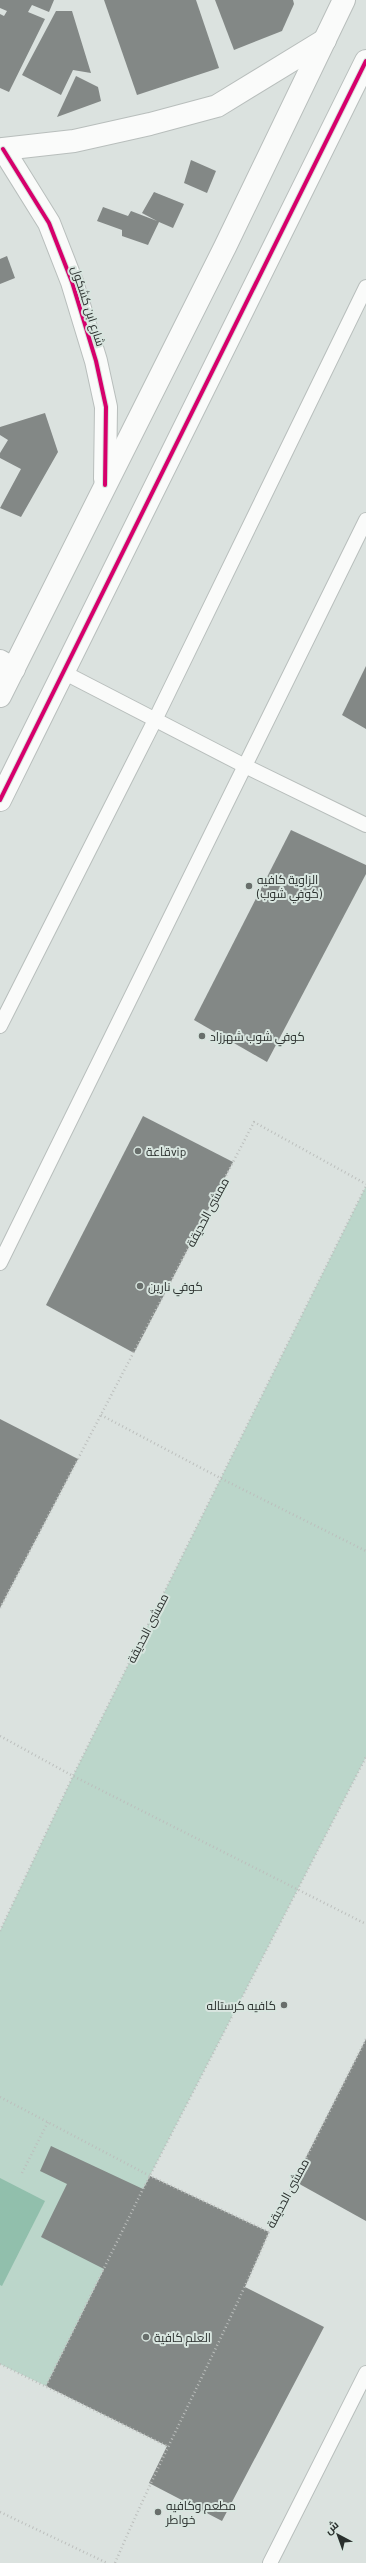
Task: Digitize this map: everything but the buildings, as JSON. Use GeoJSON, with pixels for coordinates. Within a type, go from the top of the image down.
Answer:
{"type":"FeatureCollection","features":[{"type":"Feature","properties":{"kind":"street"},"geometry":{"type":"LineString","coordinates":[[0,696],[7,665],[105,485],[344,0]]}},
{"type":"Feature","properties":{"kind":"street","name":"شارع ابن كشكول"},"geometry":{"type":"LineString","coordinates":[[105,485],[106,407],[96,361],[72,282],[49,223],[1,148],[74,141],[150,124],[217,106],[325,40]]}},
{"type":"Feature","properties":{"kind":"street"},"geometry":{"type":"LineString","coordinates":[[0,800],[366,61]]}},
{"type":"Feature","properties":{"kind":"lane"},"geometry":{"type":"LineString","coordinates":[[0,1026],[155,720],[366,287]]}},
{"type":"Feature","properties":{"kind":"lane"},"geometry":{"type":"LineString","coordinates":[[0,1263],[366,520]]}},
{"type":"Feature","properties":{"kind":"lane"},"geometry":{"type":"LineString","coordinates":[[63,672],[245,766],[366,825]]}},
{"type":"Feature","properties":{"kind":"lane"},"geometry":{"type":"LineString","coordinates":[[270,2563],[366,2373]]}},
{"type":"Feature","properties":{"kind":"path"},"geometry":{"type":"LineString","coordinates":[[101,1415],[222,1479],[366,1551]]}},
{"type":"Feature","properties":{"kind":"path"},"geometry":{"type":"LineString","coordinates":[[0,1736],[73,1776],[366,1924]]}},
{"type":"Feature","properties":{"kind":"path"},"geometry":{"type":"LineString","coordinates":[[46,2386],[150,2176],[366,1757]]}},
{"type":"Feature","properties":{"kind":"path"},"geometry":{"type":"LineString","coordinates":[[22,2173],[48,2122]]}},
{"type":"Feature","properties":{"kind":"path"},"geometry":{"type":"LineString","coordinates":[[115,2563],[167,2446],[245,2287],[269,2232]]}},
{"type":"Feature","properties":{"kind":"path"},"geometry":{"type":"LineString","coordinates":[[0,2364],[167,2446]]}},
{"type":"Feature","properties":{"kind":"path"},"geometry":{"type":"LineString","coordinates":[[0,2512],[107,2563]]}},
{"type":"Feature","properties":{"kind":"shaded area"},"geometry":{"type":"Polygon","coordinates":[[[366,1186],[366,1757],[143,2189],[46,2386],[0,2364],[0,1931],[73,1776],[366,1186]]]}},
{"type":"Feature","properties":{"kind":"shaded area"},"geometry":{"type":"Polygon","coordinates":[[[0,2178],[45,2201],[2,2286],[0,2285],[0,2178]]]}},
{"type":"Feature","properties":{"kind":"cycle path"},"geometry":{"type":"LineString","coordinates":[[0,800],[366,61]]}},
{"type":"Feature","properties":{"kind":"cycle path"},"geometry":{"type":"LineString","coordinates":[[3,149],[49,223],[72,282],[96,361],[106,407],[105,485]]}},
{"type":"Feature","properties":{"kind":"place","name":"الزاوية كافيه (كوفي شوب)"},"geometry":{"type":"Point","coordinates":[249,886]}},
{"type":"Feature","properties":{"kind":"place","name":"كوفي شوب شهرزاد"},"geometry":{"type":"Point","coordinates":[202,1036]}},
{"type":"Feature","properties":{"kind":"place","name":"قاعةvip"},"geometry":{"type":"Point","coordinates":[138,1151]}},
{"type":"Feature","properties":{"kind":"place","name":"كوفي نارين"},"geometry":{"type":"Point","coordinates":[140,1286]}},
{"type":"Feature","properties":{"kind":"place","name":"كافيه كرستاله"},"geometry":{"type":"Point","coordinates":[284,2005]}},
{"type":"Feature","properties":{"kind":"place","name":"العلم كافية"},"geometry":{"type":"Point","coordinates":[146,2337]}},
{"type":"Feature","properties":{"kind":"place","name":"مطعم وكافيه خواطر"},"geometry":{"type":"Point","coordinates":[158,2512]}}]}
